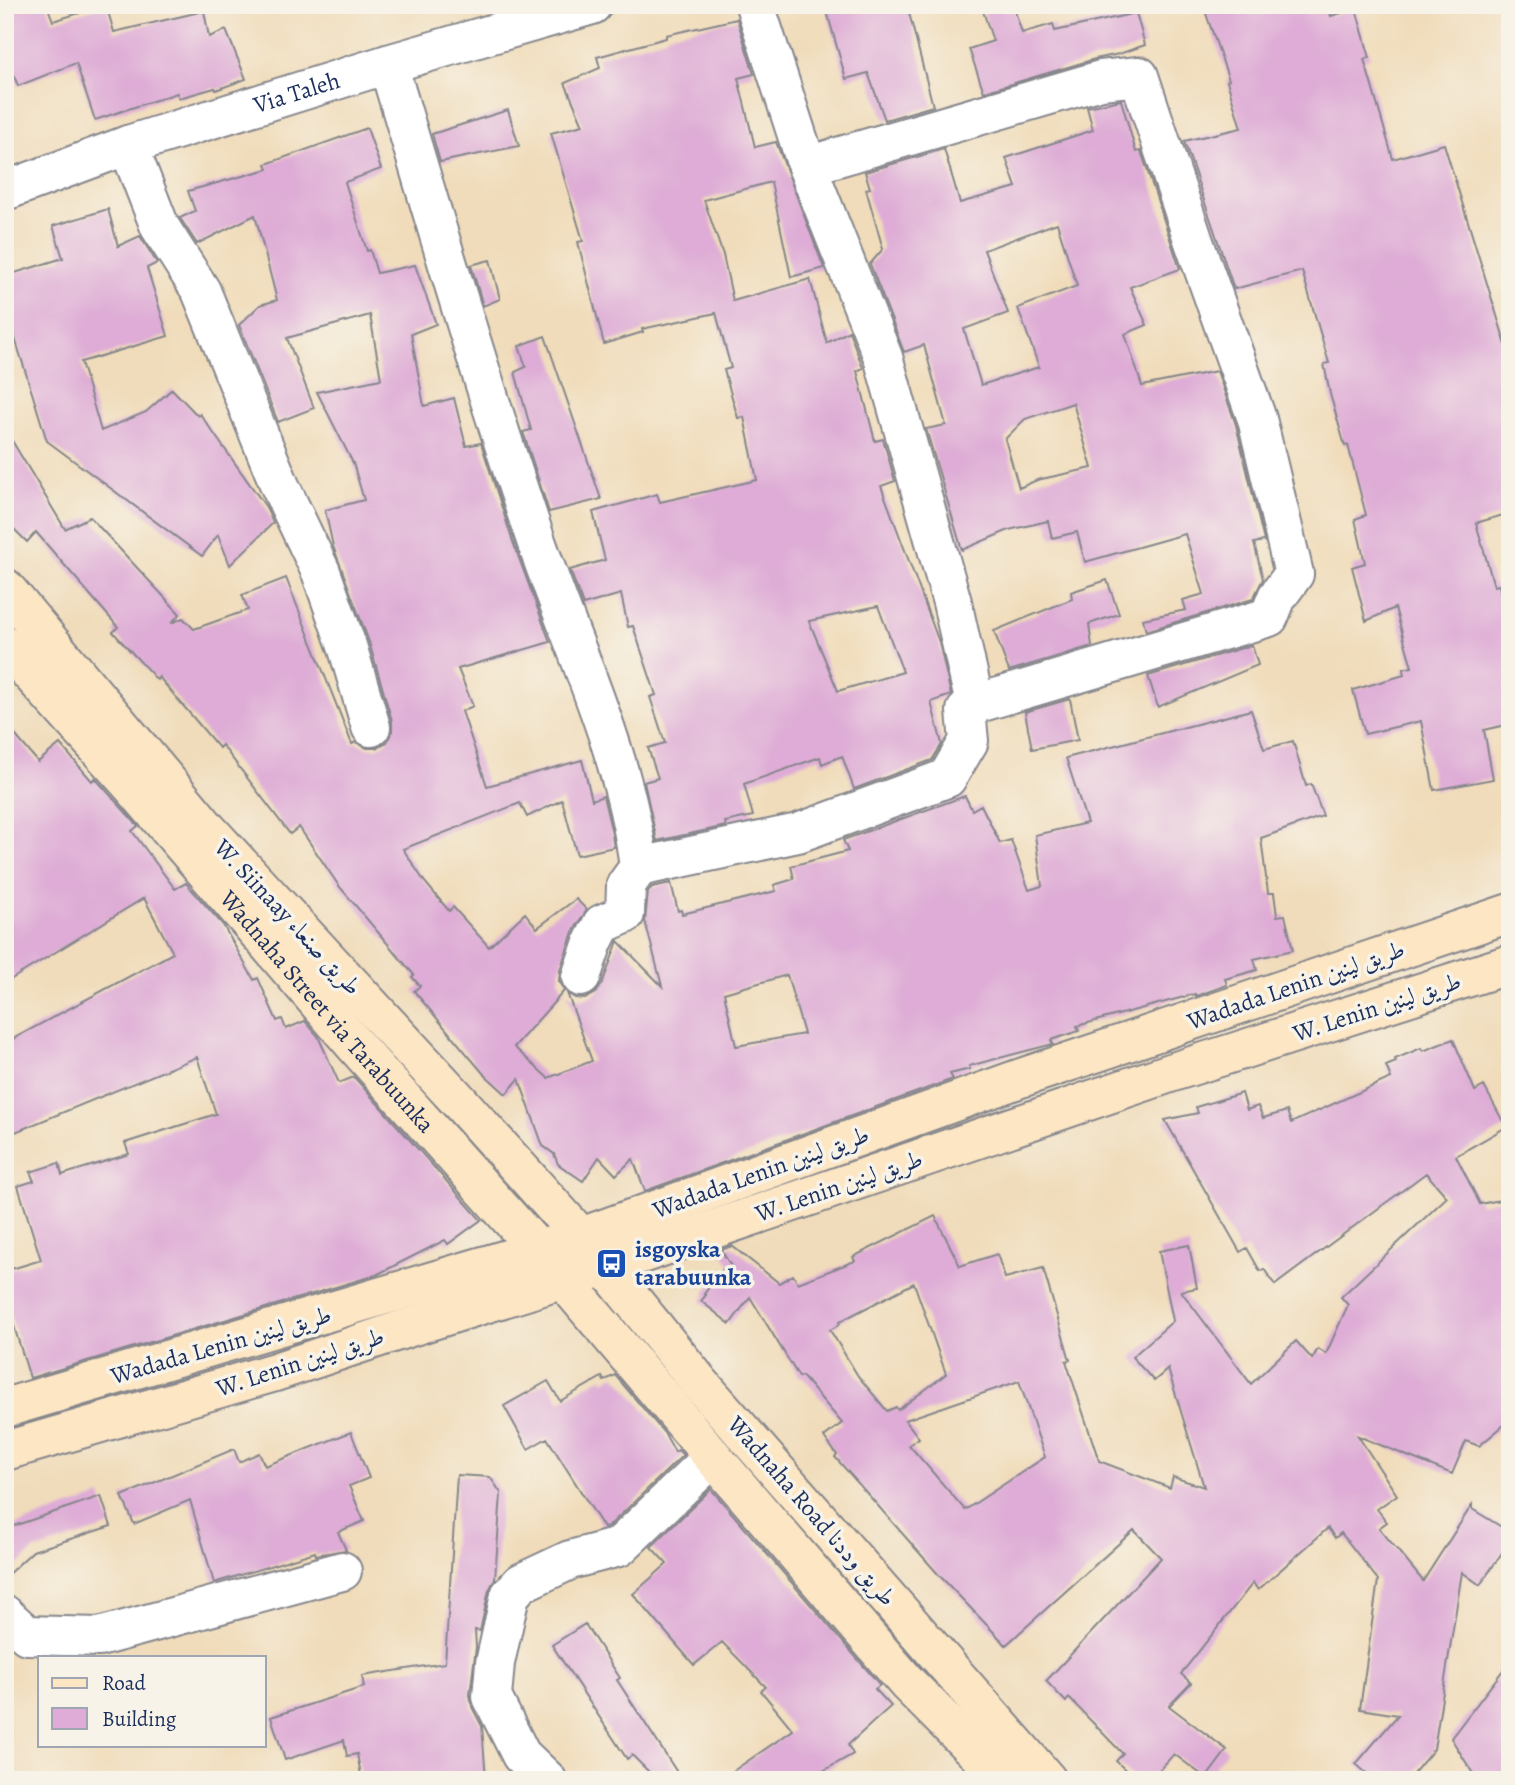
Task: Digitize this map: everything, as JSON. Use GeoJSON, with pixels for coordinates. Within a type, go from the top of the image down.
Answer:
{"type":"FeatureCollection","features":[{"type":"Feature","properties":{"kind":"main road","name":"W. Siinaay طريق صنعاء"},"geometry":{"type":"LineString","coordinates":[[5,588],[208,830],[581,1237]]}},
{"type":"Feature","properties":{"kind":"main road","name":"Wadnaha Street via Tarabuunka"},"geometry":{"type":"LineString","coordinates":[[5,645],[551,1265]]}},
{"type":"Feature","properties":{"kind":"main road","name":"Wadada Lenin طريق لينين"},"geometry":{"type":"LineString","coordinates":[[5,1408],[551,1265],[581,1237],[1018,1079],[1510,912]]}},
{"type":"Feature","properties":{"kind":"main road","name":"W. Lenin طريق لينين"},"geometry":{"type":"LineString","coordinates":[[5,1451],[275,1372],[551,1265],[607,1266],[1029,1121],[1510,964]]}},
{"type":"Feature","properties":{"kind":"main road"},"geometry":{"type":"LineString","coordinates":[[354,1042],[390,1027]]}},
{"type":"Feature","properties":{"kind":"main road"},"geometry":{"type":"LineString","coordinates":[[1018,1079],[1029,1121]]}},
{"type":"Feature","properties":{"kind":"main road","name":"Wadnaha Road طريق وددنا"},"geometry":{"type":"LineString","coordinates":[[581,1237],[699,1382],[1047,1780]]}},
{"type":"Feature","properties":{"kind":"main road","name":"Wadnaha Road طريق وددنا"},"geometry":{"type":"LineString","coordinates":[[551,1265],[908,1684],[1004,1780]]}},
{"type":"Feature","properties":{"kind":"street","name":"Via Taleh"},"geometry":{"type":"LineString","coordinates":[[5,191],[128,145],[388,64],[592,5]]}},
{"type":"Feature","properties":{"kind":"street"},"geometry":{"type":"LineString","coordinates":[[755,5],[807,166],[883,357],[952,601],[975,704]]}},
{"type":"Feature","properties":{"kind":"street"},"geometry":{"type":"LineString","coordinates":[[388,64],[474,354],[535,537],[619,770],[634,826],[639,867]]}},
{"type":"Feature","properties":{"kind":"street"},"geometry":{"type":"LineString","coordinates":[[581,977],[602,924],[625,914],[626,884],[639,867],[798,833],[947,778],[969,741],[967,711],[975,704],[1269,617],[1277,597],[1294,574],[1257,419],[1139,76],[1101,80],[807,166]]}},
{"type":"Feature","properties":{"kind":"street"},"geometry":{"type":"LineString","coordinates":[[128,145],[160,227],[201,290],[280,486],[321,572],[371,727]]}},
{"type":"Feature","properties":{"kind":"street"},"geometry":{"type":"LineString","coordinates":[[547,1780],[521,1755],[492,1697],[495,1663],[510,1595],[521,1583],[570,1560],[619,1547],[713,1457]]}},
{"type":"Feature","properties":{"kind":"street"},"geometry":{"type":"LineString","coordinates":[[5,1615],[27,1635],[99,1637],[342,1571]]}},
{"type":"Feature","properties":{"kind":"building"},"geometry":{"type":"Polygon","coordinates":[[[5,5],[47,5],[53,21],[106,5],[114,32],[204,11],[209,37],[226,30],[246,79],[216,90],[215,88],[179,98],[177,93],[95,120],[76,63],[18,86],[5,54],[5,5]]]}},
{"type":"Feature","properties":{"kind":"building"},"geometry":{"type":"Polygon","coordinates":[[[825,5],[907,5],[933,106],[885,120],[868,73],[846,79],[825,5]]]}},
{"type":"Feature","properties":{"kind":"building"},"geometry":{"type":"Polygon","coordinates":[[[981,5],[1013,5],[1022,33],[1053,24],[1055,31],[1136,13],[1145,45],[984,92],[969,49],[993,41],[981,5]]]}},
{"type":"Feature","properties":{"kind":"building"},"geometry":{"type":"Polygon","coordinates":[[[1203,5],[1328,5],[1331,16],[1356,9],[1370,58],[1364,59],[1393,159],[1444,144],[1510,358],[1510,513],[1476,523],[1494,586],[1499,585],[1510,638],[1510,724],[1484,730],[1493,779],[1434,790],[1421,721],[1365,734],[1353,690],[1404,675],[1403,669],[1412,667],[1395,608],[1366,621],[1352,567],[1365,563],[1355,519],[1366,515],[1348,445],[1345,446],[1330,394],[1324,364],[1329,363],[1302,271],[1234,289],[1184,141],[1241,128],[1227,81],[1229,80],[1203,5]]]}},
{"type":"Feature","properties":{"kind":"building"},"geometry":{"type":"Polygon","coordinates":[[[737,19],[754,74],[738,78],[755,147],[776,142],[824,268],[791,277],[771,182],[704,200],[723,255],[733,301],[810,279],[827,343],[849,331],[863,368],[857,371],[875,441],[883,439],[895,481],[881,486],[939,642],[951,695],[931,702],[942,744],[932,760],[854,789],[842,756],[822,764],[820,757],[744,784],[753,816],[725,822],[726,826],[657,841],[644,782],[658,778],[648,748],[665,743],[650,697],[656,695],[633,626],[628,627],[621,594],[583,605],[570,570],[605,560],[593,512],[657,494],[660,502],[757,480],[744,417],[738,418],[724,370],[731,368],[716,313],[642,329],[643,332],[604,344],[578,242],[583,241],[551,133],[583,125],[565,83],[600,68],[597,57],[666,38],[666,35],[737,19]],[[878,606],[809,621],[838,691],[903,672],[878,606]]]}},
{"type":"Feature","properties":{"kind":"building"},"geometry":{"type":"Polygon","coordinates":[[[1121,100],[1136,152],[1141,151],[1180,269],[1130,287],[1147,325],[1125,334],[1142,386],[1217,371],[1236,425],[1264,541],[1254,543],[1263,579],[1253,599],[1146,631],[1143,619],[1186,610],[1183,600],[1204,594],[1185,534],[1085,562],[1077,532],[1052,538],[1048,521],[1009,530],[962,550],[926,429],[946,425],[924,345],[904,352],[870,264],[883,249],[866,189],[870,188],[865,172],[944,149],[960,203],[1016,187],[1006,158],[1093,130],[1087,107],[1121,100]],[[1057,223],[984,250],[1008,313],[964,329],[981,385],[1039,367],[1018,308],[1077,286],[1057,223]],[[1073,403],[1025,419],[1005,439],[1019,488],[1037,480],[1092,468],[1073,403]]]}},
{"type":"Feature","properties":{"kind":"building"},"geometry":{"type":"Polygon","coordinates":[[[508,110],[519,146],[440,162],[432,134],[508,110]]]}},
{"type":"Feature","properties":{"kind":"building"},"geometry":{"type":"Polygon","coordinates":[[[367,128],[381,169],[345,182],[367,251],[370,250],[377,273],[415,265],[436,324],[411,334],[424,406],[454,398],[466,446],[481,443],[513,542],[550,642],[458,669],[473,706],[462,711],[487,786],[582,760],[592,800],[603,796],[614,847],[577,855],[562,800],[527,817],[520,803],[403,849],[424,881],[449,911],[453,907],[489,947],[525,913],[537,928],[576,899],[587,910],[573,932],[560,970],[559,981],[564,991],[514,1047],[548,1078],[592,1061],[567,993],[575,998],[585,999],[596,993],[618,941],[662,986],[645,921],[648,892],[652,887],[671,883],[678,911],[681,910],[682,914],[776,891],[774,885],[794,879],[791,866],[848,851],[843,840],[965,796],[972,810],[981,805],[1000,843],[1011,840],[1029,890],[1042,886],[1035,835],[1087,823],[1066,758],[1251,710],[1264,749],[1293,741],[1306,786],[1311,784],[1323,816],[1261,838],[1268,893],[1274,893],[1277,916],[1285,915],[1293,950],[1254,959],[1257,970],[1225,979],[1227,985],[1196,996],[1195,994],[1077,1026],[1079,1031],[1051,1040],[1053,1044],[969,1066],[970,1069],[950,1074],[953,1079],[645,1191],[633,1159],[616,1175],[599,1157],[583,1181],[558,1164],[554,1154],[543,1146],[519,1079],[506,1094],[483,1073],[414,991],[420,986],[412,977],[414,975],[339,886],[299,827],[290,834],[222,745],[219,748],[159,677],[157,680],[113,632],[118,627],[36,532],[27,542],[5,520],[5,429],[65,529],[90,517],[180,614],[171,623],[183,618],[194,629],[248,610],[242,595],[286,578],[352,744],[356,742],[367,748],[377,748],[387,742],[392,731],[392,721],[369,642],[333,546],[325,510],[364,500],[353,463],[317,392],[381,379],[370,315],[287,338],[314,408],[278,422],[239,325],[260,305],[277,300],[255,215],[197,244],[180,218],[195,211],[188,191],[268,169],[266,164],[367,128]],[[787,975],[724,993],[736,1046],[804,1034],[787,975]]]}},
{"type":"Feature","properties":{"kind":"building"},"geometry":{"type":"Polygon","coordinates":[[[108,209],[118,246],[140,236],[157,263],[147,268],[168,336],[81,362],[101,431],[146,412],[172,389],[198,416],[200,414],[266,507],[273,523],[230,565],[218,535],[202,556],[47,441],[5,306],[5,276],[63,258],[53,226],[108,209]]]}},
{"type":"Feature","properties":{"kind":"building"},"geometry":{"type":"Polygon","coordinates":[[[490,260],[500,299],[483,306],[471,265],[490,260]]]}},
{"type":"Feature","properties":{"kind":"building"},"geometry":{"type":"Polygon","coordinates":[[[545,336],[601,499],[549,512],[523,432],[531,430],[515,372],[526,367],[519,346],[545,336]]]}},
{"type":"Feature","properties":{"kind":"building"},"geometry":{"type":"Polygon","coordinates":[[[1107,580],[1119,614],[1089,624],[1092,646],[1009,671],[994,631],[1072,599],[1071,592],[1107,580]]]}},
{"type":"Feature","properties":{"kind":"building"},"geometry":{"type":"Polygon","coordinates":[[[1252,645],[1258,665],[1158,707],[1148,676],[1252,645]]]}},
{"type":"Feature","properties":{"kind":"building"},"geometry":{"type":"Polygon","coordinates":[[[1070,699],[1078,740],[1032,749],[1025,712],[1070,699]]]}},
{"type":"Feature","properties":{"kind":"building"},"geometry":{"type":"Polygon","coordinates":[[[5,723],[38,762],[60,744],[92,781],[95,778],[138,826],[132,831],[175,889],[186,883],[223,925],[254,980],[258,978],[277,1021],[282,1019],[286,1029],[305,1021],[318,1036],[339,1083],[354,1077],[481,1220],[448,1244],[445,1240],[376,1275],[30,1378],[5,1297],[5,1271],[41,1260],[18,1186],[34,1181],[30,1172],[59,1163],[62,1175],[129,1154],[125,1143],[216,1114],[197,1057],[13,1133],[5,1114],[5,1043],[173,953],[144,898],[5,983],[5,723]]]}},
{"type":"Feature","properties":{"kind":"building"},"geometry":{"type":"Polygon","coordinates":[[[1453,1039],[1475,1091],[1484,1086],[1506,1127],[1456,1156],[1480,1204],[1510,1198],[1510,1420],[1479,1446],[1466,1441],[1452,1474],[1358,1436],[1397,1495],[1377,1509],[1387,1522],[1379,1528],[1423,1581],[1472,1505],[1472,1509],[1510,1532],[1510,1541],[1480,1585],[1462,1572],[1434,1749],[1408,1780],[1374,1780],[1356,1764],[1398,1715],[1360,1709],[1378,1580],[1341,1533],[1335,1538],[1328,1528],[1258,1590],[1253,1583],[1181,1674],[1191,1683],[1169,1706],[1227,1750],[1206,1778],[1174,1754],[1150,1780],[1136,1780],[1116,1761],[1123,1754],[1069,1698],[1066,1702],[1046,1681],[1161,1558],[1134,1530],[1006,1645],[938,1574],[835,1457],[837,1455],[824,1437],[842,1423],[802,1376],[799,1377],[750,1297],[730,1324],[701,1301],[723,1269],[729,1273],[733,1269],[721,1250],[732,1246],[779,1283],[793,1275],[798,1283],[855,1261],[853,1257],[935,1216],[960,1266],[997,1254],[1005,1278],[1043,1268],[1070,1360],[1066,1361],[1099,1461],[1170,1488],[1173,1477],[1204,1487],[1168,1369],[1154,1381],[1132,1357],[1173,1321],[1159,1251],[1189,1245],[1197,1288],[1181,1291],[1251,1384],[1296,1341],[1312,1359],[1318,1349],[1326,1354],[1348,1305],[1341,1297],[1447,1197],[1426,1173],[1275,1285],[1264,1269],[1260,1271],[1247,1248],[1240,1252],[1165,1120],[1198,1113],[1196,1107],[1242,1093],[1247,1110],[1258,1106],[1263,1118],[1287,1111],[1291,1123],[1391,1078],[1386,1066],[1396,1062],[1395,1059],[1421,1048],[1423,1051],[1453,1039]],[[914,1283],[839,1322],[840,1324],[830,1330],[858,1376],[887,1411],[896,1407],[898,1410],[946,1374],[914,1283]],[[1019,1381],[905,1420],[919,1438],[909,1445],[965,1510],[1045,1457],[1019,1381]]]}},
{"type":"Feature","properties":{"kind":"building"},"geometry":{"type":"Polygon","coordinates":[[[615,1375],[665,1434],[675,1452],[678,1450],[683,1455],[604,1528],[547,1438],[528,1449],[504,1406],[548,1381],[560,1401],[602,1377],[604,1381],[615,1375]]]}},
{"type":"Feature","properties":{"kind":"building"},"geometry":{"type":"Polygon","coordinates":[[[351,1432],[369,1478],[349,1486],[364,1521],[338,1532],[346,1550],[316,1555],[315,1552],[214,1583],[190,1500],[134,1524],[122,1496],[234,1449],[239,1462],[259,1453],[265,1466],[351,1432]]]}},
{"type":"Feature","properties":{"kind":"building"},"geometry":{"type":"Polygon","coordinates":[[[457,1475],[490,1477],[501,1493],[495,1579],[489,1590],[480,1631],[475,1630],[476,1647],[470,1695],[472,1707],[482,1726],[486,1780],[362,1780],[357,1754],[347,1756],[344,1740],[285,1760],[271,1717],[364,1687],[362,1676],[445,1663],[457,1475]]]}},
{"type":"Feature","properties":{"kind":"building"},"geometry":{"type":"Polygon","coordinates":[[[711,1489],[880,1685],[875,1689],[891,1706],[848,1745],[853,1754],[807,1780],[720,1780],[793,1730],[761,1691],[766,1687],[722,1642],[694,1665],[633,1594],[667,1564],[651,1547],[711,1489]]]}},
{"type":"Feature","properties":{"kind":"building"},"geometry":{"type":"Polygon","coordinates":[[[101,1496],[111,1526],[33,1551],[5,1577],[5,1529],[101,1496]]]}},
{"type":"Feature","properties":{"kind":"building"},"geometry":{"type":"Polygon","coordinates":[[[585,1624],[620,1678],[617,1680],[682,1780],[657,1780],[632,1755],[627,1759],[552,1645],[585,1624]]]}},
{"type":"Feature","properties":{"kind":"building"},"geometry":{"type":"Polygon","coordinates":[[[1510,1661],[1510,1780],[1477,1780],[1451,1738],[1510,1661]]]}},
{"type":"Feature","properties":{"kind":"place","name":"isgoyska tarabuunka"},"geometry":{"type":"Point","coordinates":[612,1263]}}]}
